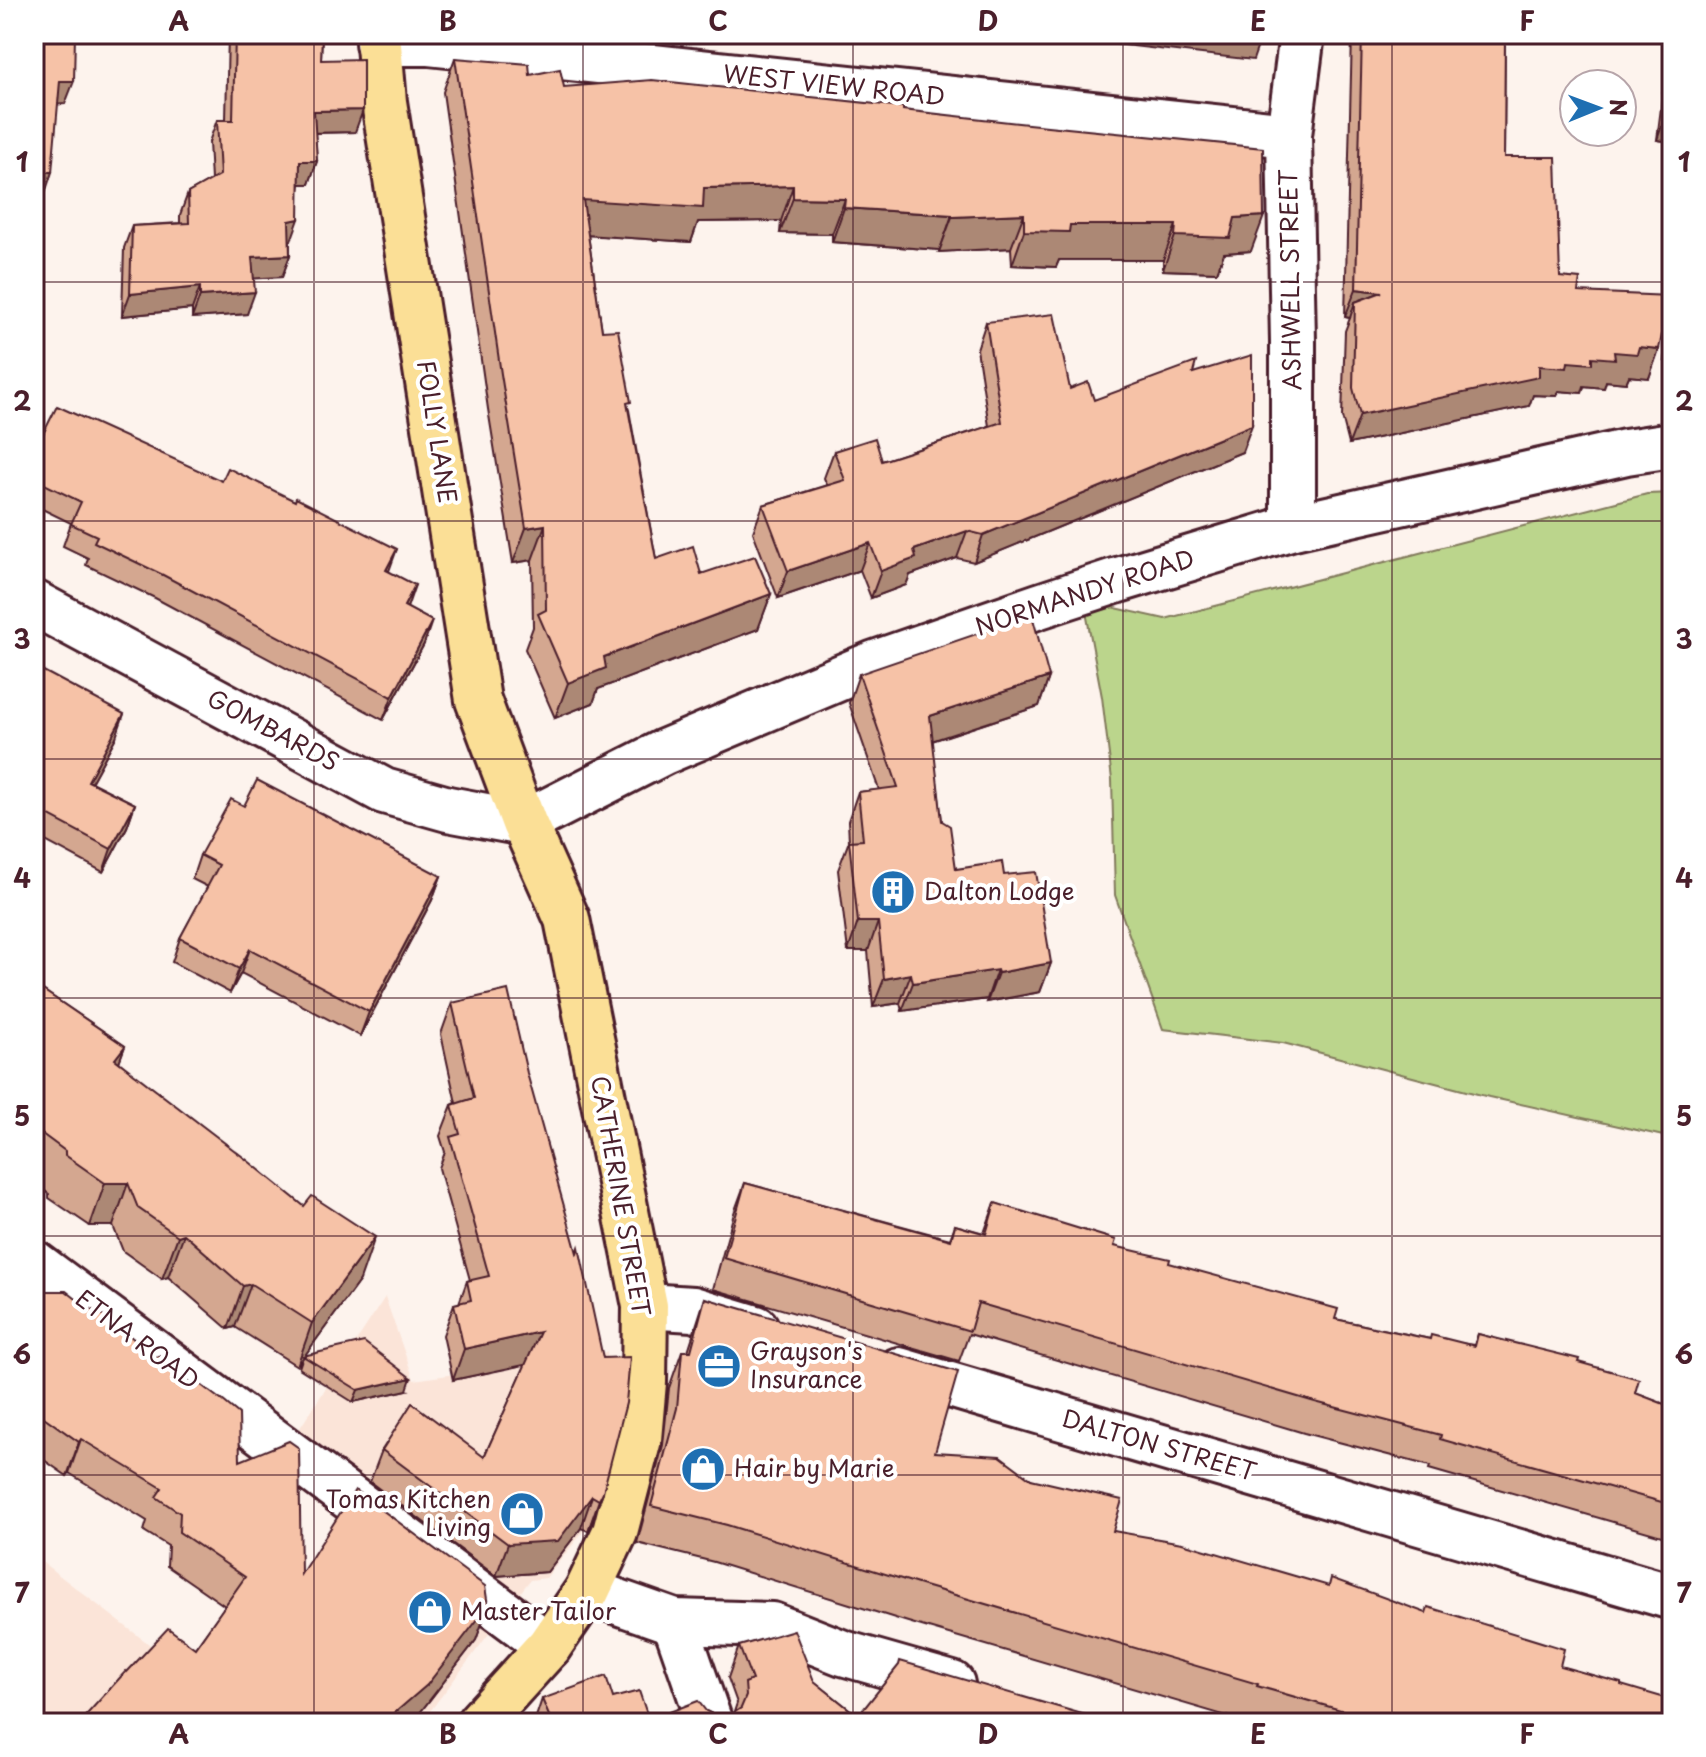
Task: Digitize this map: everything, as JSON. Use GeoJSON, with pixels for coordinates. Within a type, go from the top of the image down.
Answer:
{"type":"FeatureCollection","features":[{"type":"Feature","properties":{"kind":"main road","name":"FOLLY LANE"},"geometry":{"type":"LineString","coordinates":[[378,39],[384,102],[478,700],[524,823]]}},
{"type":"Feature","properties":{"kind":"main road","name":"CATHERINE STREET"},"geometry":{"type":"LineString","coordinates":[[479,1723],[549,1646],[587,1591],[615,1532],[639,1439],[644,1382],[645,1306],[567,919],[524,823]]}},
{"type":"Feature","properties":{"kind":"street","name":"ASHWELL STREET"},"geometry":{"type":"LineString","coordinates":[[1293,527],[1289,135],[1302,34]]}},
{"type":"Feature","properties":{"kind":"street","name":"WEST VIEW ROAD"},"geometry":{"type":"LineString","coordinates":[[378,39],[1289,135]]}},
{"type":"Feature","properties":{"kind":"street","name":"NORMANDY ROAD"},"geometry":{"type":"LineString","coordinates":[[524,823],[664,752],[875,663],[1115,581],[1293,527],[1626,452],[1672,445]]}},
{"type":"Feature","properties":{"kind":"street","name":"GOMBARDS"},"geometry":{"type":"LineString","coordinates":[[34,603],[384,791],[448,809],[524,823]]}},
{"type":"Feature","properties":{"kind":"street","name":"ETNA ROAD"},"geometry":{"type":"LineString","coordinates":[[34,1263],[549,1646]]}},
{"type":"Feature","properties":{"kind":"street"},"geometry":{"type":"LineString","coordinates":[[645,1306],[693,1309],[797,1340]]}},
{"type":"Feature","properties":{"kind":"street","name":"DALTON STREET"},"geometry":{"type":"LineString","coordinates":[[857,1358],[1672,1597]]}},
{"type":"Feature","properties":{"kind":"street"},"geometry":{"type":"LineString","coordinates":[[587,1591],[675,1622],[772,1625],[843,1653],[994,1697]]}},
{"type":"Feature","properties":{"kind":"street"},"geometry":{"type":"LineString","coordinates":[[675,1622],[710,1723]]}},
{"type":"Feature","properties":{"kind":"shaded area"},"geometry":{"type":"Polygon","coordinates":[[[385,1297],[414,1380],[607,1352],[610,1395],[583,1532],[546,1578],[530,1580],[421,1723],[198,1723],[218,1701],[371,1485],[298,1431],[385,1297]]]}},
{"type":"Feature","properties":{"kind":"shaded area"},"geometry":{"type":"Polygon","coordinates":[[[34,1556],[218,1697],[194,1723],[34,1723],[34,1556]]]}},
{"type":"Feature","properties":{"kind":"green space"},"geometry":{"type":"Polygon","coordinates":[[[1672,493],[1672,1138],[1489,1097],[1283,1043],[1163,1029],[1115,895],[1112,780],[1102,697],[1084,601],[1165,619],[1647,494],[1672,493]]]}},
{"type":"Feature","properties":{"kind":"building"},"geometry":{"type":"Polygon","coordinates":[[[34,34],[75,34],[74,81],[60,81],[52,172],[34,172],[34,34]]]}},
{"type":"Feature","properties":{"kind":"building"},"geometry":{"type":"Polygon","coordinates":[[[235,34],[322,34],[321,60],[363,59],[363,110],[314,111],[317,161],[300,161],[299,219],[289,221],[290,255],[252,257],[255,292],[200,296],[200,287],[130,294],[132,226],[189,223],[188,193],[220,175],[217,120],[233,120],[235,34]]]}},
{"type":"Feature","properties":{"kind":"building"},"geometry":{"type":"Polygon","coordinates":[[[1362,34],[1505,34],[1504,157],[1556,157],[1560,277],[1580,279],[1578,292],[1670,296],[1659,349],[1639,347],[1637,354],[1614,352],[1615,359],[1592,357],[1592,364],[1568,362],[1567,368],[1539,366],[1539,377],[1360,415],[1353,388],[1355,302],[1382,292],[1356,289],[1362,34]]]}},
{"type":"Feature","properties":{"kind":"building"},"geometry":{"type":"Polygon","coordinates":[[[455,58],[529,64],[530,75],[560,69],[564,87],[652,80],[1263,148],[1264,216],[1235,218],[1230,238],[1175,236],[1176,225],[1070,225],[1069,232],[1024,231],[1024,214],[952,217],[844,208],[845,199],[793,198],[793,186],[704,188],[703,208],[583,200],[602,331],[618,330],[631,402],[627,403],[656,559],[693,546],[701,574],[755,556],[771,594],[604,657],[606,668],[568,683],[538,614],[546,610],[545,525],[526,528],[455,58]]]}},
{"type":"Feature","properties":{"kind":"building"},"geometry":{"type":"Polygon","coordinates":[[[1672,63],[1672,118],[1665,117],[1672,63]]]}},
{"type":"Feature","properties":{"kind":"building"},"geometry":{"type":"Polygon","coordinates":[[[1054,314],[1070,389],[1088,382],[1094,400],[1196,362],[1193,373],[1252,355],[1252,425],[983,535],[967,531],[914,550],[916,558],[881,571],[870,543],[788,571],[763,505],[845,480],[834,451],[875,438],[882,461],[1002,422],[986,322],[1054,314]]]}},
{"type":"Feature","properties":{"kind":"building"},"geometry":{"type":"Polygon","coordinates":[[[57,406],[222,481],[228,468],[397,549],[386,570],[415,585],[404,606],[432,621],[392,697],[163,575],[94,542],[97,536],[71,524],[81,502],[34,479],[34,452],[57,406]]]}},
{"type":"Feature","properties":{"kind":"building"},"geometry":{"type":"Polygon","coordinates":[[[1032,615],[1049,677],[930,716],[942,821],[950,826],[956,869],[1002,862],[1004,875],[1036,872],[1051,963],[913,983],[911,974],[884,979],[878,922],[858,922],[849,841],[863,840],[858,792],[898,787],[859,674],[1032,615]]]}},
{"type":"Feature","properties":{"kind":"building"},"geometry":{"type":"Polygon","coordinates":[[[34,666],[124,714],[88,781],[135,804],[111,849],[34,808],[34,666]]]}},
{"type":"Feature","properties":{"kind":"building"},"geometry":{"type":"Polygon","coordinates":[[[257,780],[441,876],[369,1012],[250,949],[239,969],[180,938],[219,865],[200,855],[231,799],[244,806],[257,780]]]}},
{"type":"Feature","properties":{"kind":"building"},"geometry":{"type":"Polygon","coordinates":[[[34,984],[125,1046],[115,1059],[304,1206],[312,1196],[375,1237],[312,1323],[251,1284],[243,1286],[184,1234],[178,1236],[138,1208],[128,1183],[105,1183],[34,1128],[34,984]]]}},
{"type":"Feature","properties":{"kind":"building"},"geometry":{"type":"Polygon","coordinates":[[[508,990],[527,1073],[577,1253],[579,1247],[603,1358],[630,1357],[626,1403],[599,1500],[592,1496],[558,1541],[508,1544],[382,1450],[412,1403],[484,1457],[540,1332],[464,1349],[454,1304],[471,1300],[467,1281],[489,1276],[450,1137],[460,1134],[452,1105],[474,1098],[452,1003],[508,990]]]}},
{"type":"Feature","properties":{"kind":"building"},"geometry":{"type":"Polygon","coordinates":[[[745,1183],[951,1240],[955,1225],[986,1234],[995,1203],[1116,1240],[1114,1246],[1170,1259],[1169,1263],[1338,1309],[1335,1319],[1430,1339],[1431,1335],[1475,1346],[1478,1334],[1579,1359],[1578,1362],[1639,1379],[1635,1393],[1672,1407],[1672,1505],[1440,1439],[1441,1435],[1315,1402],[978,1303],[970,1331],[724,1258],[745,1183]]]}},
{"type":"Feature","properties":{"kind":"building"},"geometry":{"type":"Polygon","coordinates":[[[34,1265],[38,1291],[66,1291],[109,1319],[156,1357],[160,1356],[191,1385],[197,1382],[239,1414],[240,1461],[289,1441],[299,1448],[301,1574],[355,1490],[485,1586],[488,1606],[427,1685],[383,1723],[79,1723],[168,1628],[195,1648],[245,1577],[179,1532],[180,1513],[156,1497],[162,1488],[81,1439],[79,1442],[34,1410],[34,1265]]]}},
{"type":"Feature","properties":{"kind":"building"},"geometry":{"type":"Polygon","coordinates":[[[705,1298],[958,1372],[935,1452],[1000,1456],[1031,1479],[1122,1500],[1113,1531],[1182,1543],[1329,1586],[1331,1578],[1426,1613],[1428,1607],[1564,1649],[1560,1666],[1672,1700],[1672,1723],[1386,1723],[727,1525],[651,1506],[677,1408],[682,1351],[691,1351],[705,1298]]]}},
{"type":"Feature","properties":{"kind":"building"},"geometry":{"type":"Polygon","coordinates":[[[364,1342],[411,1378],[358,1390],[303,1356],[364,1342]]]}},
{"type":"Feature","properties":{"kind":"building"},"geometry":{"type":"Polygon","coordinates":[[[794,1630],[814,1681],[858,1716],[900,1661],[1089,1716],[1098,1716],[1109,1723],[552,1723],[542,1699],[606,1676],[613,1698],[639,1691],[649,1720],[698,1701],[706,1711],[716,1716],[729,1716],[741,1708],[746,1696],[745,1683],[752,1680],[739,1646],[794,1630]]]}},
{"type":"Feature","properties":{"kind":"place","name":"Dalton Lodge"},"geometry":{"type":"Point","coordinates":[893,892]}},
{"type":"Feature","properties":{"kind":"place","name":"Grayson's Insurance"},"geometry":{"type":"Point","coordinates":[719,1366]}},
{"type":"Feature","properties":{"kind":"place","name":"Hair by Marie"},"geometry":{"type":"Point","coordinates":[703,1469]}},
{"type":"Feature","properties":{"kind":"place","name":"Tomas Kitchen Living"},"geometry":{"type":"Point","coordinates":[522,1514]}},
{"type":"Feature","properties":{"kind":"place","name":"Master Tailor"},"geometry":{"type":"Point","coordinates":[430,1612]}}]}
